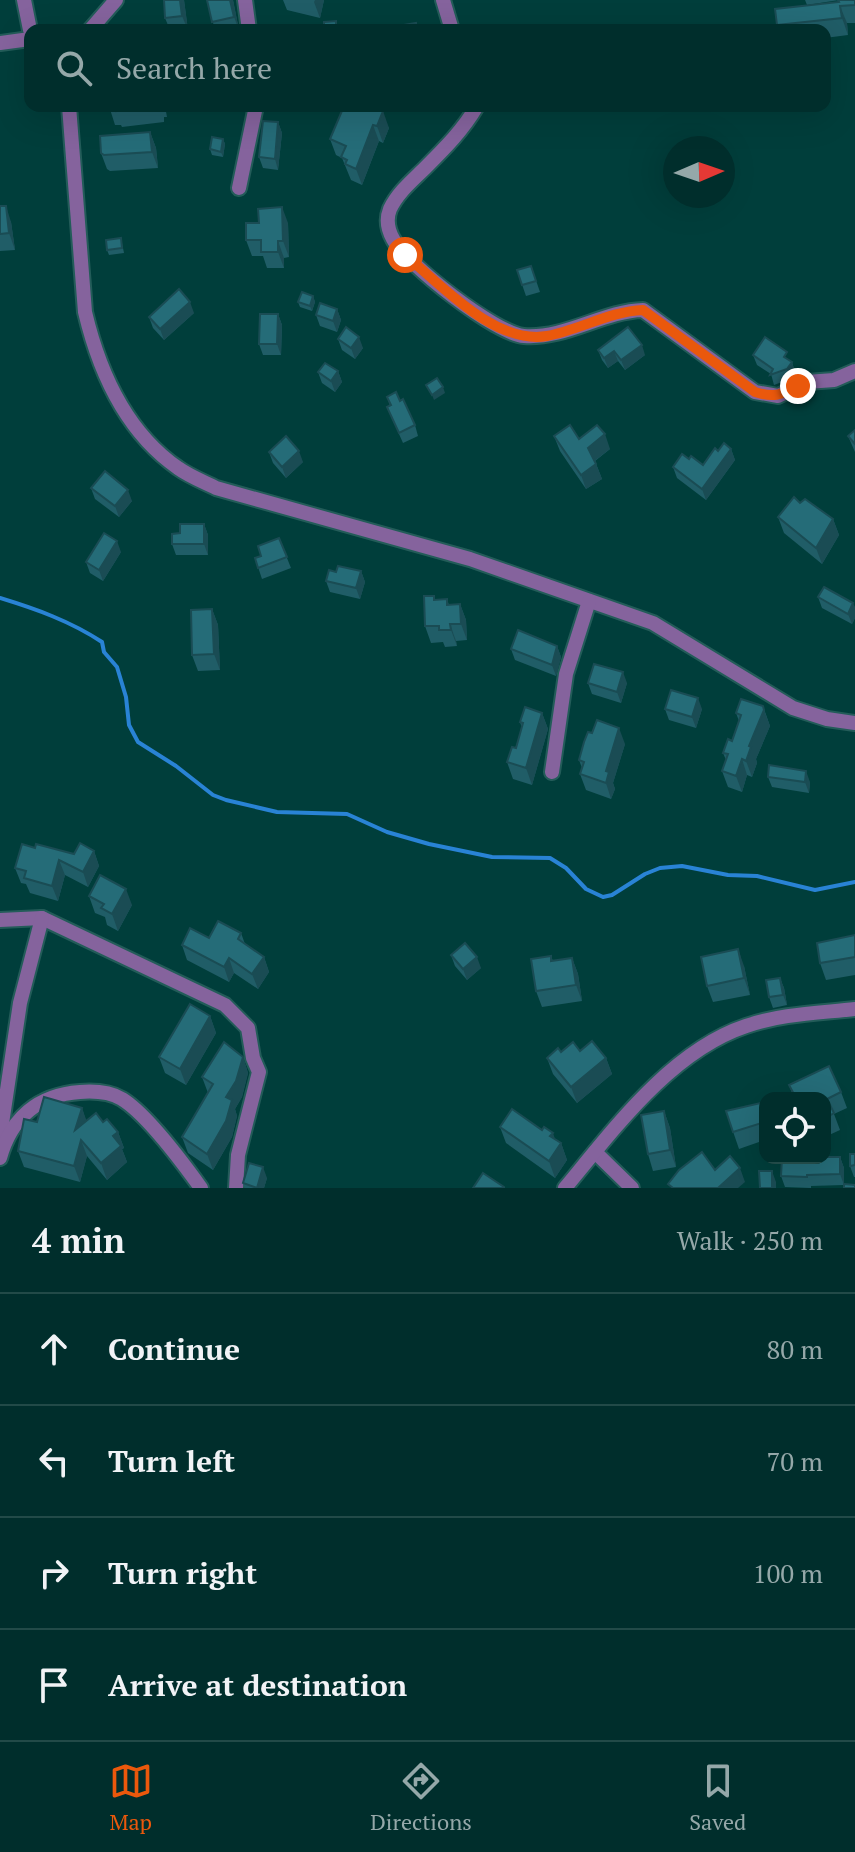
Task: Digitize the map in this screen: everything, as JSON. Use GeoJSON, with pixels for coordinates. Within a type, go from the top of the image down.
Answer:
{"type":"FeatureCollection","features":[{"type":"Feature","properties":{"kind":"street"},"geometry":{"type":"LineString","coordinates":[[24,0],[29,24]]}},
{"type":"Feature","properties":{"kind":"street"},"geometry":{"type":"LineString","coordinates":[[95,24],[116,0]]}},
{"type":"Feature","properties":{"kind":"street"},"geometry":{"type":"LineString","coordinates":[[245,0],[248,24]]}},
{"type":"Feature","properties":{"kind":"street"},"geometry":{"type":"LineString","coordinates":[[443,0],[450,24]]}},
{"type":"Feature","properties":{"kind":"street"},"geometry":{"type":"LineString","coordinates":[[0,43],[24,40]]}},
{"type":"Feature","properties":{"kind":"street"},"geometry":{"type":"LineString","coordinates":[[69,112],[87,323],[108,382],[132,422],[152,447],[179,469],[216,488],[470,559],[664,628],[793,708],[827,719],[855,723]]}},
{"type":"Feature","properties":{"kind":"street"},"geometry":{"type":"LineString","coordinates":[[239,188],[255,112]]}},
{"type":"Feature","properties":{"kind":"street"},"geometry":{"type":"LineString","coordinates":[[473,112],[465,126],[401,192],[389,211],[388,226],[393,240],[405,255],[479,316],[520,336],[545,336],[643,310],[755,392],[768,396],[785,393],[807,382],[834,380],[855,371]]}},
{"type":"Feature","properties":{"kind":"street"},"geometry":{"type":"LineString","coordinates":[[552,772],[566,674],[589,601]]}},
{"type":"Feature","properties":{"kind":"street"},"geometry":{"type":"LineString","coordinates":[[0,1137],[20,1003],[42,918]]}},
{"type":"Feature","properties":{"kind":"street"},"geometry":{"type":"LineString","coordinates":[[0,920],[42,918],[225,1005],[248,1028],[253,1058],[259,1072],[238,1155],[236,1188]]}},
{"type":"Feature","properties":{"kind":"street"},"geometry":{"type":"LineString","coordinates":[[565,1188],[667,1074],[720,1036],[748,1025],[784,1017],[855,1009]]}},
{"type":"Feature","properties":{"kind":"street"},"geometry":{"type":"LineString","coordinates":[[0,1158],[13,1126],[25,1112],[42,1101],[65,1093],[94,1091],[121,1098],[140,1113],[201,1188]]}},
{"type":"Feature","properties":{"kind":"street"},"geometry":{"type":"LineString","coordinates":[[595,1152],[632,1188]]}},
{"type":"Feature","properties":{"kind":"building"},"geometry":{"type":"Polygon","coordinates":[[[164,0],[180,0],[182,16],[165,18],[164,0]]]}},
{"type":"Feature","properties":{"kind":"building"},"geometry":{"type":"Polygon","coordinates":[[[207,0],[230,0],[234,17],[212,22],[207,0]]]}},
{"type":"Feature","properties":{"kind":"building"},"geometry":{"type":"Polygon","coordinates":[[[855,0],[855,5],[840,6],[842,18],[777,24],[775,9],[855,0]]]}},
{"type":"Feature","properties":{"kind":"building"},"geometry":{"type":"Polygon","coordinates":[[[341,112],[383,112],[377,126],[373,125],[356,169],[345,164],[347,160],[341,157],[346,146],[330,139],[341,112]]]}},
{"type":"Feature","properties":{"kind":"building"},"geometry":{"type":"Polygon","coordinates":[[[263,121],[278,122],[275,159],[259,157],[263,121]]]}},
{"type":"Feature","properties":{"kind":"building"},"geometry":{"type":"Polygon","coordinates":[[[150,132],[152,152],[101,153],[100,136],[150,132]]]}},
{"type":"Feature","properties":{"kind":"building"},"geometry":{"type":"Polygon","coordinates":[[[212,137],[223,139],[221,152],[210,149],[212,137]]]}},
{"type":"Feature","properties":{"kind":"building"},"geometry":{"type":"Polygon","coordinates":[[[0,206],[6,206],[9,233],[0,234],[0,206]]]}},
{"type":"Feature","properties":{"kind":"building"},"geometry":{"type":"Polygon","coordinates":[[[282,207],[283,241],[278,241],[278,252],[261,252],[261,240],[246,240],[246,223],[259,223],[258,209],[282,207]]]}},
{"type":"Feature","properties":{"kind":"building"},"geometry":{"type":"Polygon","coordinates":[[[121,238],[122,248],[107,250],[106,240],[121,238]]]}},
{"type":"Feature","properties":{"kind":"building"},"geometry":{"type":"Polygon","coordinates":[[[531,266],[536,281],[522,285],[517,270],[531,266]]]}},
{"type":"Feature","properties":{"kind":"building"},"geometry":{"type":"Polygon","coordinates":[[[179,289],[190,302],[160,329],[149,317],[179,289]]]}},
{"type":"Feature","properties":{"kind":"building"},"geometry":{"type":"Polygon","coordinates":[[[302,292],[313,296],[310,306],[298,302],[302,292]]]}},
{"type":"Feature","properties":{"kind":"building"},"geometry":{"type":"Polygon","coordinates":[[[320,303],[337,309],[333,321],[316,315],[320,303]]]}},
{"type":"Feature","properties":{"kind":"building"},"geometry":{"type":"Polygon","coordinates":[[[260,314],[278,314],[277,344],[259,344],[260,314]]]}},
{"type":"Feature","properties":{"kind":"building"},"geometry":{"type":"Polygon","coordinates":[[[346,327],[359,337],[351,348],[338,339],[346,327]]]}},
{"type":"Feature","properties":{"kind":"building"},"geometry":{"type":"Polygon","coordinates":[[[628,327],[642,345],[621,360],[614,351],[604,358],[598,350],[628,327]]]}},
{"type":"Feature","properties":{"kind":"building"},"geometry":{"type":"Polygon","coordinates":[[[765,337],[787,352],[784,357],[792,362],[787,369],[770,375],[773,369],[753,355],[765,337]]]}},
{"type":"Feature","properties":{"kind":"building"},"geometry":{"type":"Polygon","coordinates":[[[325,363],[338,371],[331,381],[318,372],[325,363]]]}},
{"type":"Feature","properties":{"kind":"building"},"geometry":{"type":"Polygon","coordinates":[[[437,378],[443,387],[432,395],[426,385],[437,378]]]}},
{"type":"Feature","properties":{"kind":"building"},"geometry":{"type":"Polygon","coordinates":[[[396,392],[400,401],[403,399],[415,425],[399,433],[387,407],[391,405],[387,397],[396,392]]]}},
{"type":"Feature","properties":{"kind":"building"},"geometry":{"type":"Polygon","coordinates":[[[570,425],[579,439],[597,425],[605,434],[588,448],[596,464],[581,475],[554,436],[570,425]]]}},
{"type":"Feature","properties":{"kind":"building"},"geometry":{"type":"Polygon","coordinates":[[[855,430],[855,444],[848,436],[855,430]]]}},
{"type":"Feature","properties":{"kind":"building"},"geometry":{"type":"Polygon","coordinates":[[[286,436],[299,451],[282,467],[269,452],[286,436]]]}},
{"type":"Feature","properties":{"kind":"building"},"geometry":{"type":"Polygon","coordinates":[[[724,443],[731,449],[702,489],[673,467],[682,454],[689,459],[691,456],[703,465],[715,448],[718,451],[724,443]]]}},
{"type":"Feature","properties":{"kind":"building"},"geometry":{"type":"Polygon","coordinates":[[[105,471],[128,490],[115,506],[91,488],[105,471]]]}},
{"type":"Feature","properties":{"kind":"building"},"geometry":{"type":"Polygon","coordinates":[[[794,497],[800,503],[805,499],[833,519],[816,548],[778,517],[794,497]]]}},
{"type":"Feature","properties":{"kind":"building"},"geometry":{"type":"Polygon","coordinates":[[[180,524],[204,524],[204,544],[172,544],[172,534],[180,533],[180,524]]]}},
{"type":"Feature","properties":{"kind":"building"},"geometry":{"type":"Polygon","coordinates":[[[104,533],[117,541],[99,570],[86,562],[104,533]]]}},
{"type":"Feature","properties":{"kind":"building"},"geometry":{"type":"Polygon","coordinates":[[[279,538],[287,557],[258,568],[255,558],[261,556],[258,546],[279,538]]]}},
{"type":"Feature","properties":{"kind":"building"},"geometry":{"type":"Polygon","coordinates":[[[338,566],[361,571],[356,588],[326,581],[329,570],[336,572],[338,566]]]}},
{"type":"Feature","properties":{"kind":"building"},"geometry":{"type":"Polygon","coordinates":[[[824,587],[853,603],[848,614],[818,597],[824,587]]]}},
{"type":"Feature","properties":{"kind":"building"},"geometry":{"type":"Polygon","coordinates":[[[424,596],[434,596],[434,600],[447,599],[447,605],[460,604],[461,624],[450,624],[451,630],[425,626],[424,596]]]}},
{"type":"Feature","properties":{"kind":"building"},"geometry":{"type":"Polygon","coordinates":[[[212,609],[214,654],[192,655],[191,610],[212,609]]]}},
{"type":"Feature","properties":{"kind":"building"},"geometry":{"type":"Polygon","coordinates":[[[518,630],[557,646],[552,665],[511,649],[518,630]]]}},
{"type":"Feature","properties":{"kind":"building"},"geometry":{"type":"Polygon","coordinates":[[[594,664],[623,672],[617,692],[588,683],[594,664]]]}},
{"type":"Feature","properties":{"kind":"building"},"geometry":{"type":"Polygon","coordinates":[[[671,690],[698,698],[692,717],[665,709],[671,690]]]}},
{"type":"Feature","properties":{"kind":"building"},"geometry":{"type":"Polygon","coordinates":[[[741,699],[763,706],[764,710],[746,761],[742,759],[736,776],[722,771],[728,754],[723,753],[728,739],[732,741],[741,715],[736,713],[741,699]]]}},
{"type":"Feature","properties":{"kind":"building"},"geometry":{"type":"Polygon","coordinates":[[[525,707],[542,713],[526,768],[507,762],[512,747],[516,748],[525,707]]]}},
{"type":"Feature","properties":{"kind":"building"},"geometry":{"type":"Polygon","coordinates":[[[597,720],[619,728],[606,771],[609,772],[606,783],[580,774],[584,762],[579,760],[584,742],[597,720]]]}},
{"type":"Feature","properties":{"kind":"building"},"geometry":{"type":"Polygon","coordinates":[[[769,765],[806,771],[805,782],[768,777],[769,765]]]}},
{"type":"Feature","properties":{"kind":"building"},"geometry":{"type":"Polygon","coordinates":[[[80,843],[94,851],[83,872],[59,860],[52,886],[24,878],[26,871],[15,868],[22,844],[35,848],[36,844],[74,854],[80,843]]]}},
{"type":"Feature","properties":{"kind":"building"},"geometry":{"type":"Polygon","coordinates":[[[100,875],[126,889],[112,914],[101,908],[104,904],[89,896],[100,875]]]}},
{"type":"Feature","properties":{"kind":"building"},"geometry":{"type":"Polygon","coordinates":[[[218,921],[241,933],[238,939],[264,957],[252,974],[229,958],[224,967],[182,945],[190,928],[209,938],[218,921]]]}},
{"type":"Feature","properties":{"kind":"building"},"geometry":{"type":"Polygon","coordinates":[[[855,935],[855,957],[820,963],[817,943],[855,935]]]}},
{"type":"Feature","properties":{"kind":"building"},"geometry":{"type":"Polygon","coordinates":[[[465,943],[477,957],[463,969],[451,955],[465,943]]]}},
{"type":"Feature","properties":{"kind":"building"},"geometry":{"type":"Polygon","coordinates":[[[738,949],[744,978],[707,986],[701,957],[738,949]]]}},
{"type":"Feature","properties":{"kind":"building"},"geometry":{"type":"Polygon","coordinates":[[[551,956],[551,961],[572,958],[576,985],[536,991],[531,959],[551,956]]]}},
{"type":"Feature","properties":{"kind":"building"},"geometry":{"type":"Polygon","coordinates":[[[780,978],[783,995],[769,997],[766,980],[780,978]]]}},
{"type":"Feature","properties":{"kind":"building"},"geometry":{"type":"Polygon","coordinates":[[[190,1004],[210,1016],[180,1069],[159,1057],[190,1004]]]}},
{"type":"Feature","properties":{"kind":"building"},"geometry":{"type":"Polygon","coordinates":[[[592,1041],[606,1058],[571,1087],[547,1058],[558,1048],[561,1052],[573,1042],[580,1051],[592,1041]]]}},
{"type":"Feature","properties":{"kind":"building"},"geometry":{"type":"Polygon","coordinates":[[[224,1042],[243,1057],[236,1081],[226,1097],[232,1100],[226,1121],[207,1154],[182,1137],[213,1084],[202,1077],[224,1042]]]}},
{"type":"Feature","properties":{"kind":"building"},"geometry":{"type":"Polygon","coordinates":[[[829,1066],[841,1092],[831,1097],[831,1092],[793,1092],[789,1085],[829,1066]]]}},
{"type":"Feature","properties":{"kind":"building"},"geometry":{"type":"Polygon","coordinates":[[[44,1097],[82,1108],[75,1130],[96,1113],[103,1122],[107,1119],[118,1132],[113,1136],[121,1146],[101,1163],[81,1140],[74,1166],[18,1151],[24,1119],[37,1122],[44,1097]]]}},
{"type":"Feature","properties":{"kind":"building"},"geometry":{"type":"Polygon","coordinates":[[[759,1103],[759,1124],[733,1132],[726,1111],[759,1103]]]}},
{"type":"Feature","properties":{"kind":"building"},"geometry":{"type":"Polygon","coordinates":[[[512,1109],[542,1130],[544,1127],[553,1133],[550,1136],[561,1143],[549,1161],[500,1127],[512,1109]]]}},
{"type":"Feature","properties":{"kind":"building"},"geometry":{"type":"Polygon","coordinates":[[[664,1111],[670,1150],[648,1154],[641,1115],[664,1111]]]}},
{"type":"Feature","properties":{"kind":"building"},"geometry":{"type":"Polygon","coordinates":[[[702,1152],[715,1170],[730,1156],[740,1168],[718,1188],[673,1188],[668,1184],[679,1170],[702,1152]]]}},
{"type":"Feature","properties":{"kind":"building"},"geometry":{"type":"Polygon","coordinates":[[[850,1154],[855,1154],[855,1165],[850,1166],[850,1154]]]}},
{"type":"Feature","properties":{"kind":"building"},"geometry":{"type":"Polygon","coordinates":[[[831,1157],[840,1157],[840,1174],[781,1176],[782,1164],[831,1164],[831,1157]]]}},
{"type":"Feature","properties":{"kind":"building"},"geometry":{"type":"Polygon","coordinates":[[[249,1163],[263,1167],[257,1188],[243,1183],[249,1163]]]}},
{"type":"Feature","properties":{"kind":"building"},"geometry":{"type":"Polygon","coordinates":[[[759,1171],[772,1171],[772,1188],[760,1188],[759,1171]]]}},
{"type":"Feature","properties":{"kind":"building"},"geometry":{"type":"Polygon","coordinates":[[[483,1173],[504,1187],[504,1188],[473,1188],[483,1173]]]}},
{"type":"Feature","properties":{"kind":"waterway"},"geometry":{"type":"LineString","coordinates":[[0,598],[52,616],[102,642],[104,652],[117,667],[126,697],[129,725],[138,742],[213,795],[226,800],[277,812],[347,814],[387,832],[492,857],[550,858],[566,868],[586,889],[603,897],[660,868],[682,866],[728,875],[757,876],[815,890],[855,882]]}},
{"type":"Feature","properties":{"kind":"route"},"geometry":{"type":"LineString","coordinates":[[405,255],[479,316],[520,336],[545,336],[643,310],[755,392],[778,396],[798,386]]}}]}
